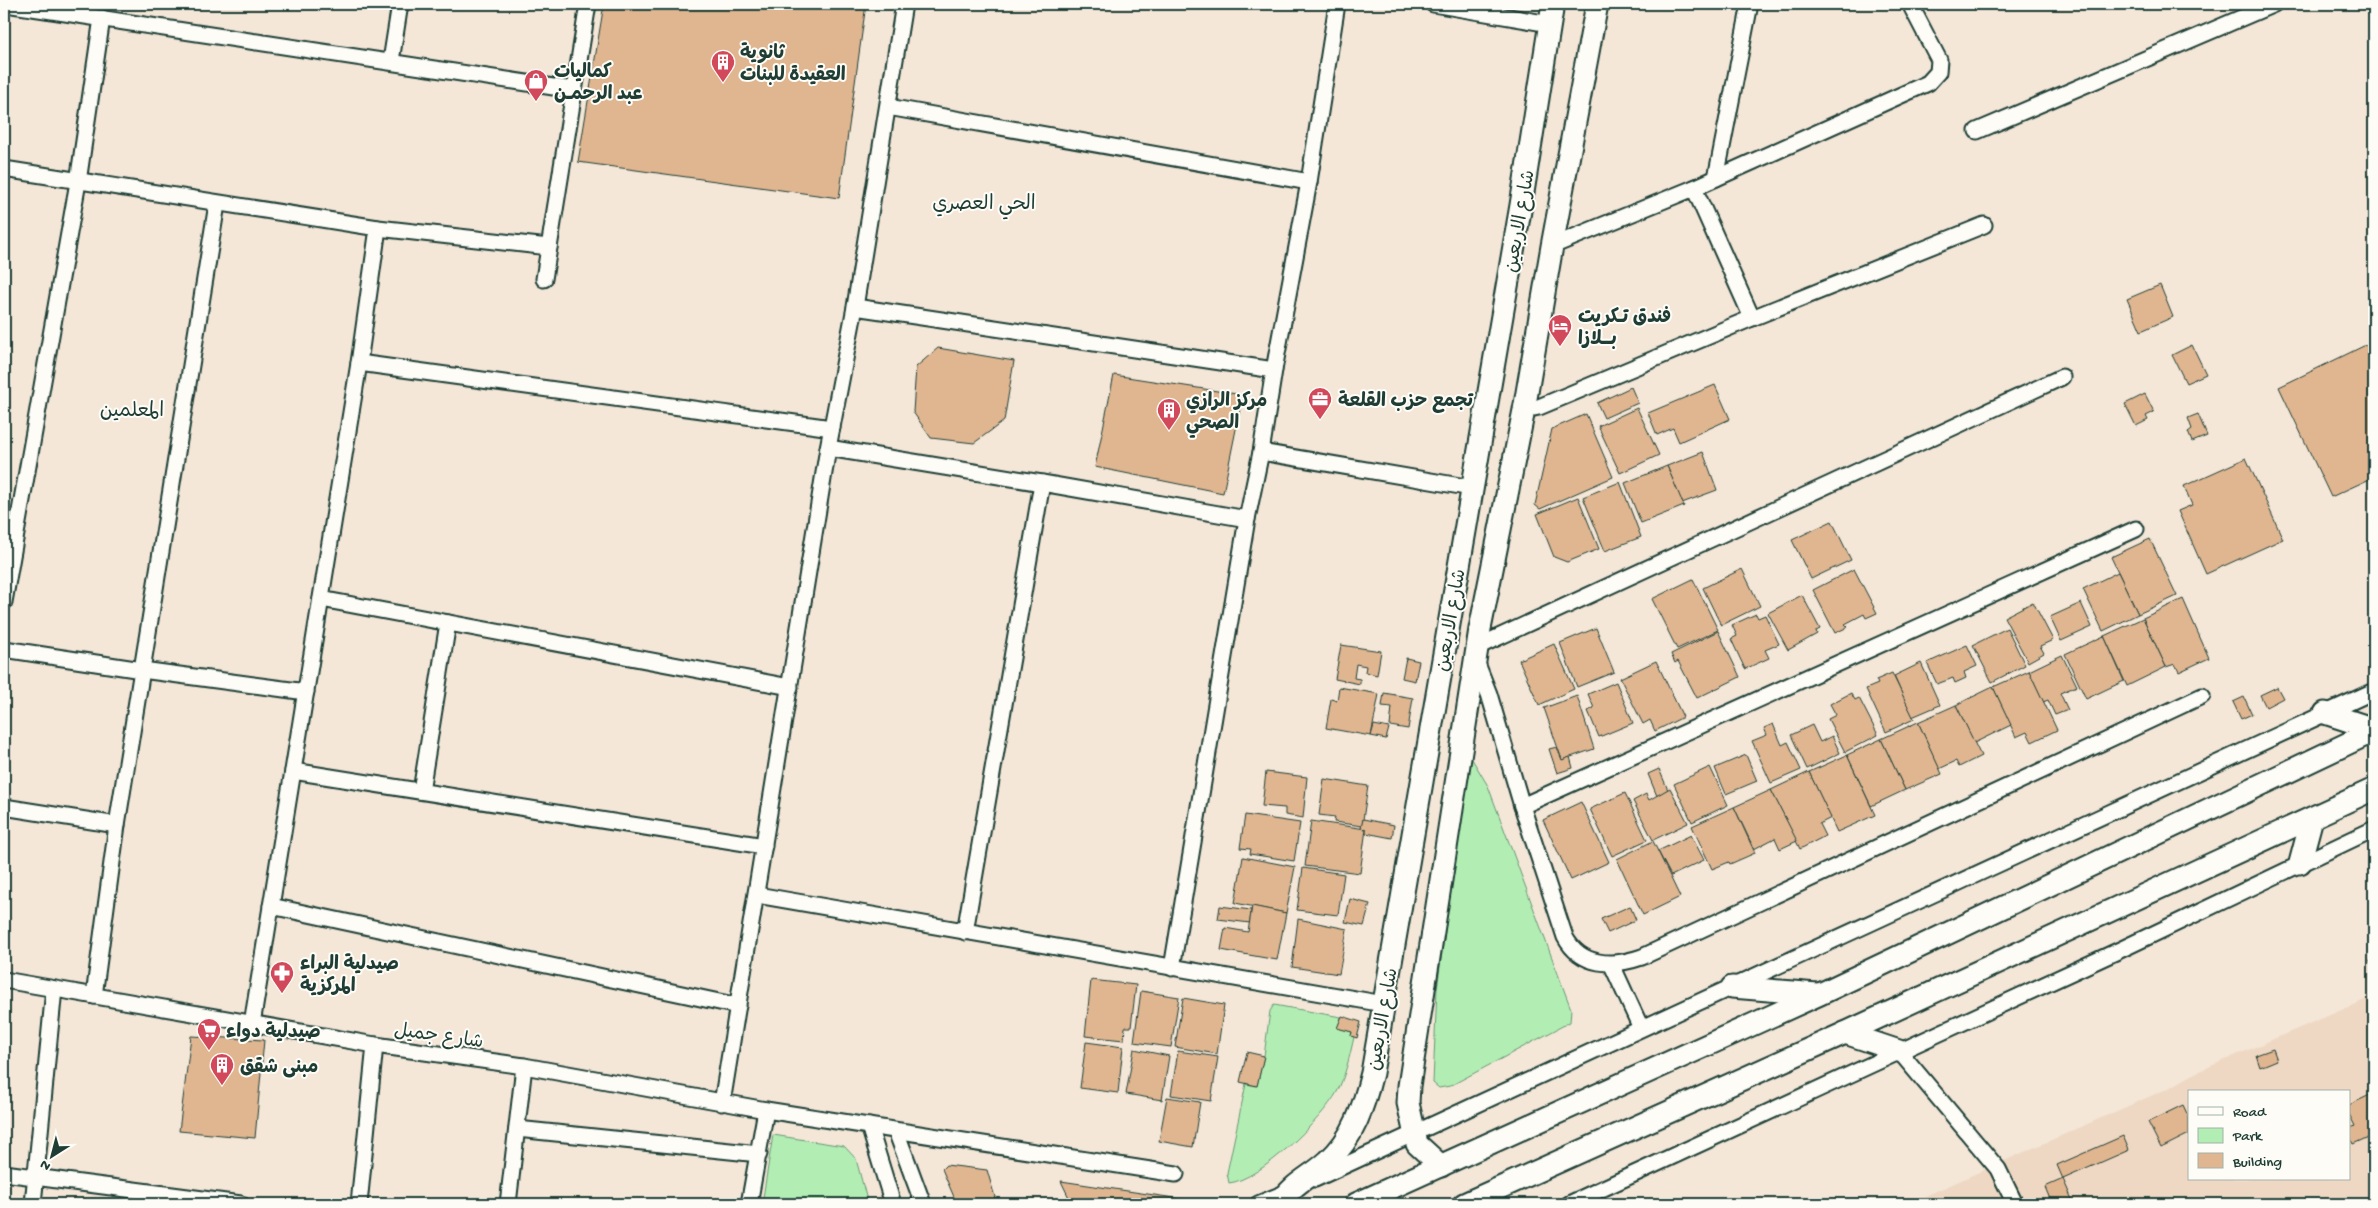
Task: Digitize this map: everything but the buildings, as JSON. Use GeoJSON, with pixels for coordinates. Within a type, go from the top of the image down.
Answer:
{"type":"FeatureCollection","features":[{"type":"Feature","properties":{"kind":"main road","name":"شارع الاربعين"},"geometry":{"type":"LineString","coordinates":[[1441,1166],[1417,1144],[1408,1103],[1409,1086],[1478,645],[1524,410],[1597,4]]}},
{"type":"Feature","properties":{"kind":"main road","name":"شارع الاربعين"},"geometry":{"type":"LineString","coordinates":[[1283,1198],[1328,1162],[1341,1148],[1365,1103],[1384,1004],[1552,14]]}},
{"type":"Feature","properties":{"kind":"main road"},"geometry":{"type":"LineString","coordinates":[[1448,621],[1478,645]]}},
{"type":"Feature","properties":{"kind":"main road"},"geometry":{"type":"LineString","coordinates":[[2325,714],[2374,730]]}},
{"type":"Feature","properties":{"kind":"main road"},"geometry":{"type":"LineString","coordinates":[[1356,1204],[1820,994],[2374,730]]}},
{"type":"Feature","properties":{"kind":"main road"},"geometry":{"type":"LineString","coordinates":[[1464,1204],[1845,1033],[2374,789]]}},
{"type":"Feature","properties":{"kind":"main road"},"geometry":{"type":"LineString","coordinates":[[2300,863],[2312,818]]}},
{"type":"Feature","properties":{"kind":"main road"},"geometry":{"type":"LineString","coordinates":[[1732,987],[1820,994]]}},
{"type":"Feature","properties":{"kind":"main road"},"geometry":{"type":"LineString","coordinates":[[1845,1033],[1899,1051]]}},
{"type":"Feature","properties":{"kind":"street"},"geometry":{"type":"LineString","coordinates":[[6,4],[573,90]]}},
{"type":"Feature","properties":{"kind":"street"},"geometry":{"type":"LineString","coordinates":[[391,61],[400,4]]}},
{"type":"Feature","properties":{"kind":"street"},"geometry":{"type":"LineString","coordinates":[[544,279],[588,4]]}},
{"type":"Feature","properties":{"kind":"street"},"geometry":{"type":"LineString","coordinates":[[722,1103],[828,448],[855,307],[904,4]]}},
{"type":"Feature","properties":{"kind":"street"},"geometry":{"type":"LineString","coordinates":[[1172,968],[1248,519],[1309,182],[1336,4]]}},
{"type":"Feature","properties":{"kind":"street"},"geometry":{"type":"LineString","coordinates":[[1433,4],[1552,14]]}},
{"type":"Feature","properties":{"kind":"street"},"geometry":{"type":"LineString","coordinates":[[1716,178],[1750,4]]}},
{"type":"Feature","properties":{"kind":"street"},"geometry":{"type":"LineString","coordinates":[[1552,246],[1694,188],[1928,83],[1938,72],[1938,60],[1910,4]]}},
{"type":"Feature","properties":{"kind":"street"},"geometry":{"type":"LineString","coordinates":[[1977,131],[2274,4]]}},
{"type":"Feature","properties":{"kind":"street"},"geometry":{"type":"LineString","coordinates":[[4,602],[78,182],[102,18]]}},
{"type":"Feature","properties":{"kind":"street"},"geometry":{"type":"LineString","coordinates":[[888,107],[1309,182]]}},
{"type":"Feature","properties":{"kind":"street"},"geometry":{"type":"LineString","coordinates":[[4,169],[378,228],[549,247]]}},
{"type":"Feature","properties":{"kind":"street"},"geometry":{"type":"LineString","coordinates":[[1694,188],[1752,318]]}},
{"type":"Feature","properties":{"kind":"street"},"geometry":{"type":"LineString","coordinates":[[94,996],[142,670],[217,204]]}},
{"type":"Feature","properties":{"kind":"street"},"geometry":{"type":"LineString","coordinates":[[1524,410],[1539,407],[1752,318],[1984,226]]}},
{"type":"Feature","properties":{"kind":"street"},"geometry":{"type":"LineString","coordinates":[[252,1024],[359,363],[378,228]]}},
{"type":"Feature","properties":{"kind":"street"},"geometry":{"type":"LineString","coordinates":[[855,307],[1274,370]]}},
{"type":"Feature","properties":{"kind":"street"},"geometry":{"type":"LineString","coordinates":[[359,363],[832,428]]}},
{"type":"Feature","properties":{"kind":"street"},"geometry":{"type":"LineString","coordinates":[[2062,377],[1478,645],[1489,694],[1522,806],[1565,938],[1570,947],[1588,959],[1612,965],[1642,957],[2202,696]]}},
{"type":"Feature","properties":{"kind":"street"},"geometry":{"type":"LineString","coordinates":[[828,448],[1042,482],[1248,519]]}},
{"type":"Feature","properties":{"kind":"street"},"geometry":{"type":"LineString","coordinates":[[1261,452],[1472,488]]}},
{"type":"Feature","properties":{"kind":"street"},"geometry":{"type":"LineString","coordinates":[[965,932],[1042,482]]}},
{"type":"Feature","properties":{"kind":"street"},"geometry":{"type":"LineString","coordinates":[[1522,806],[2136,529]]}},
{"type":"Feature","properties":{"kind":"street"},"geometry":{"type":"LineString","coordinates":[[321,599],[790,687]]}},
{"type":"Feature","properties":{"kind":"street"},"geometry":{"type":"LineString","coordinates":[[421,791],[448,623]]}},
{"type":"Feature","properties":{"kind":"street"},"geometry":{"type":"LineString","coordinates":[[4,649],[306,692]]}},
{"type":"Feature","properties":{"kind":"street"},"geometry":{"type":"LineString","coordinates":[[1258,1204],[1283,1198],[1413,1132],[2374,691]]}},
{"type":"Feature","properties":{"kind":"street"},"geometry":{"type":"LineString","coordinates":[[293,770],[764,846]]}},
{"type":"Feature","properties":{"kind":"street"},"geometry":{"type":"LineString","coordinates":[[4,807],[118,825]]}},
{"type":"Feature","properties":{"kind":"street"},"geometry":{"type":"LineString","coordinates":[[1569,1204],[2122,949],[2374,829]]}},
{"type":"Feature","properties":{"kind":"street"},"geometry":{"type":"LineString","coordinates":[[757,895],[1384,1004]]}},
{"type":"Feature","properties":{"kind":"street"},"geometry":{"type":"LineString","coordinates":[[271,906],[738,1006]]}},
{"type":"Feature","properties":{"kind":"street"},"geometry":{"type":"LineString","coordinates":[[1612,965],[1641,1028]]}},
{"type":"Feature","properties":{"kind":"street","name":"شارع جميل"},"geometry":{"type":"LineString","coordinates":[[4,980],[375,1045],[524,1066],[722,1103],[1176,1174]]}},
{"type":"Feature","properties":{"kind":"street"},"geometry":{"type":"LineString","coordinates":[[33,1204],[34,1177],[54,989]]}},
{"type":"Feature","properties":{"kind":"street"},"geometry":{"type":"LineString","coordinates":[[359,1204],[375,1045]]}},
{"type":"Feature","properties":{"kind":"street"},"geometry":{"type":"LineString","coordinates":[[1899,1051],[1998,1169],[2015,1204]]}},
{"type":"Feature","properties":{"kind":"street"},"geometry":{"type":"LineString","coordinates":[[508,1204],[524,1066]]}},
{"type":"Feature","properties":{"kind":"street"},"geometry":{"type":"LineString","coordinates":[[749,1204],[766,1110]]}},
{"type":"Feature","properties":{"kind":"street"},"geometry":{"type":"LineString","coordinates":[[868,1126],[892,1204]]}},
{"type":"Feature","properties":{"kind":"street"},"geometry":{"type":"LineString","coordinates":[[516,1129],[759,1154]]}},
{"type":"Feature","properties":{"kind":"street"},"geometry":{"type":"LineString","coordinates":[[896,1131],[923,1204]]}},
{"type":"Feature","properties":{"kind":"street"},"geometry":{"type":"LineString","coordinates":[[4,1173],[241,1204]]}},
{"type":"Feature","properties":{"kind":"shaded area"},"geometry":{"type":"Polygon","coordinates":[[[2374,996],[2374,1204],[1907,1204],[2171,1087],[2197,1072],[2374,996]]]}},
{"type":"Feature","properties":{"kind":"green space"},"geometry":{"type":"Polygon","coordinates":[[[1469,754],[1488,786],[1571,1009],[1570,1022],[1450,1086],[1439,1088],[1433,1083],[1437,989],[1469,754]]]}},
{"type":"Feature","properties":{"kind":"green space"},"geometry":{"type":"Polygon","coordinates":[[[1274,1005],[1341,1017],[1338,1028],[1352,1032],[1351,1036],[1354,1037],[1349,1058],[1337,1092],[1304,1132],[1273,1160],[1257,1171],[1229,1183],[1227,1173],[1246,1084],[1257,1086],[1264,1056],[1270,1011],[1274,1005]]]}},
{"type":"Feature","properties":{"kind":"green space"},"geometry":{"type":"Polygon","coordinates":[[[773,1135],[844,1146],[856,1159],[868,1204],[762,1204],[773,1135]]]}},
{"type":"Feature","properties":{"kind":"place","name":"ثانوية العقيدة للبنات"},"geometry":{"type":"Point","coordinates":[723,83]}},
{"type":"Feature","properties":{"kind":"place","name":"كماليات عبد الرحمـن"},"geometry":{"type":"Point","coordinates":[536,102]}},
{"type":"Feature","properties":{"kind":"place","name":"فندق تـكريت بــلازا"},"geometry":{"type":"Point","coordinates":[1560,347]}},
{"type":"Feature","properties":{"kind":"place","name":"تجمع حزب القلعة"},"geometry":{"type":"Point","coordinates":[1320,420]}},
{"type":"Feature","properties":{"kind":"place","name":"مركز الرازي الصحي"},"geometry":{"type":"Point","coordinates":[1169,431]}},
{"type":"Feature","properties":{"kind":"place","name":"صيدلية البراء المركزية"},"geometry":{"type":"Point","coordinates":[282,994]}},
{"type":"Feature","properties":{"kind":"place","name":"صيدلية دواء"},"geometry":{"type":"Point","coordinates":[209,1051]}},
{"type":"Feature","properties":{"kind":"place","name":"مبنى شقق"},"geometry":{"type":"Point","coordinates":[222,1086]}},
{"type":"Feature","properties":{"kind":"district","name":"الحي العصري"},"geometry":{"type":"Point","coordinates":[984,202]}},
{"type":"Feature","properties":{"kind":"district","name":"المعلمين"},"geometry":{"type":"Point","coordinates":[132,409]}}]}
